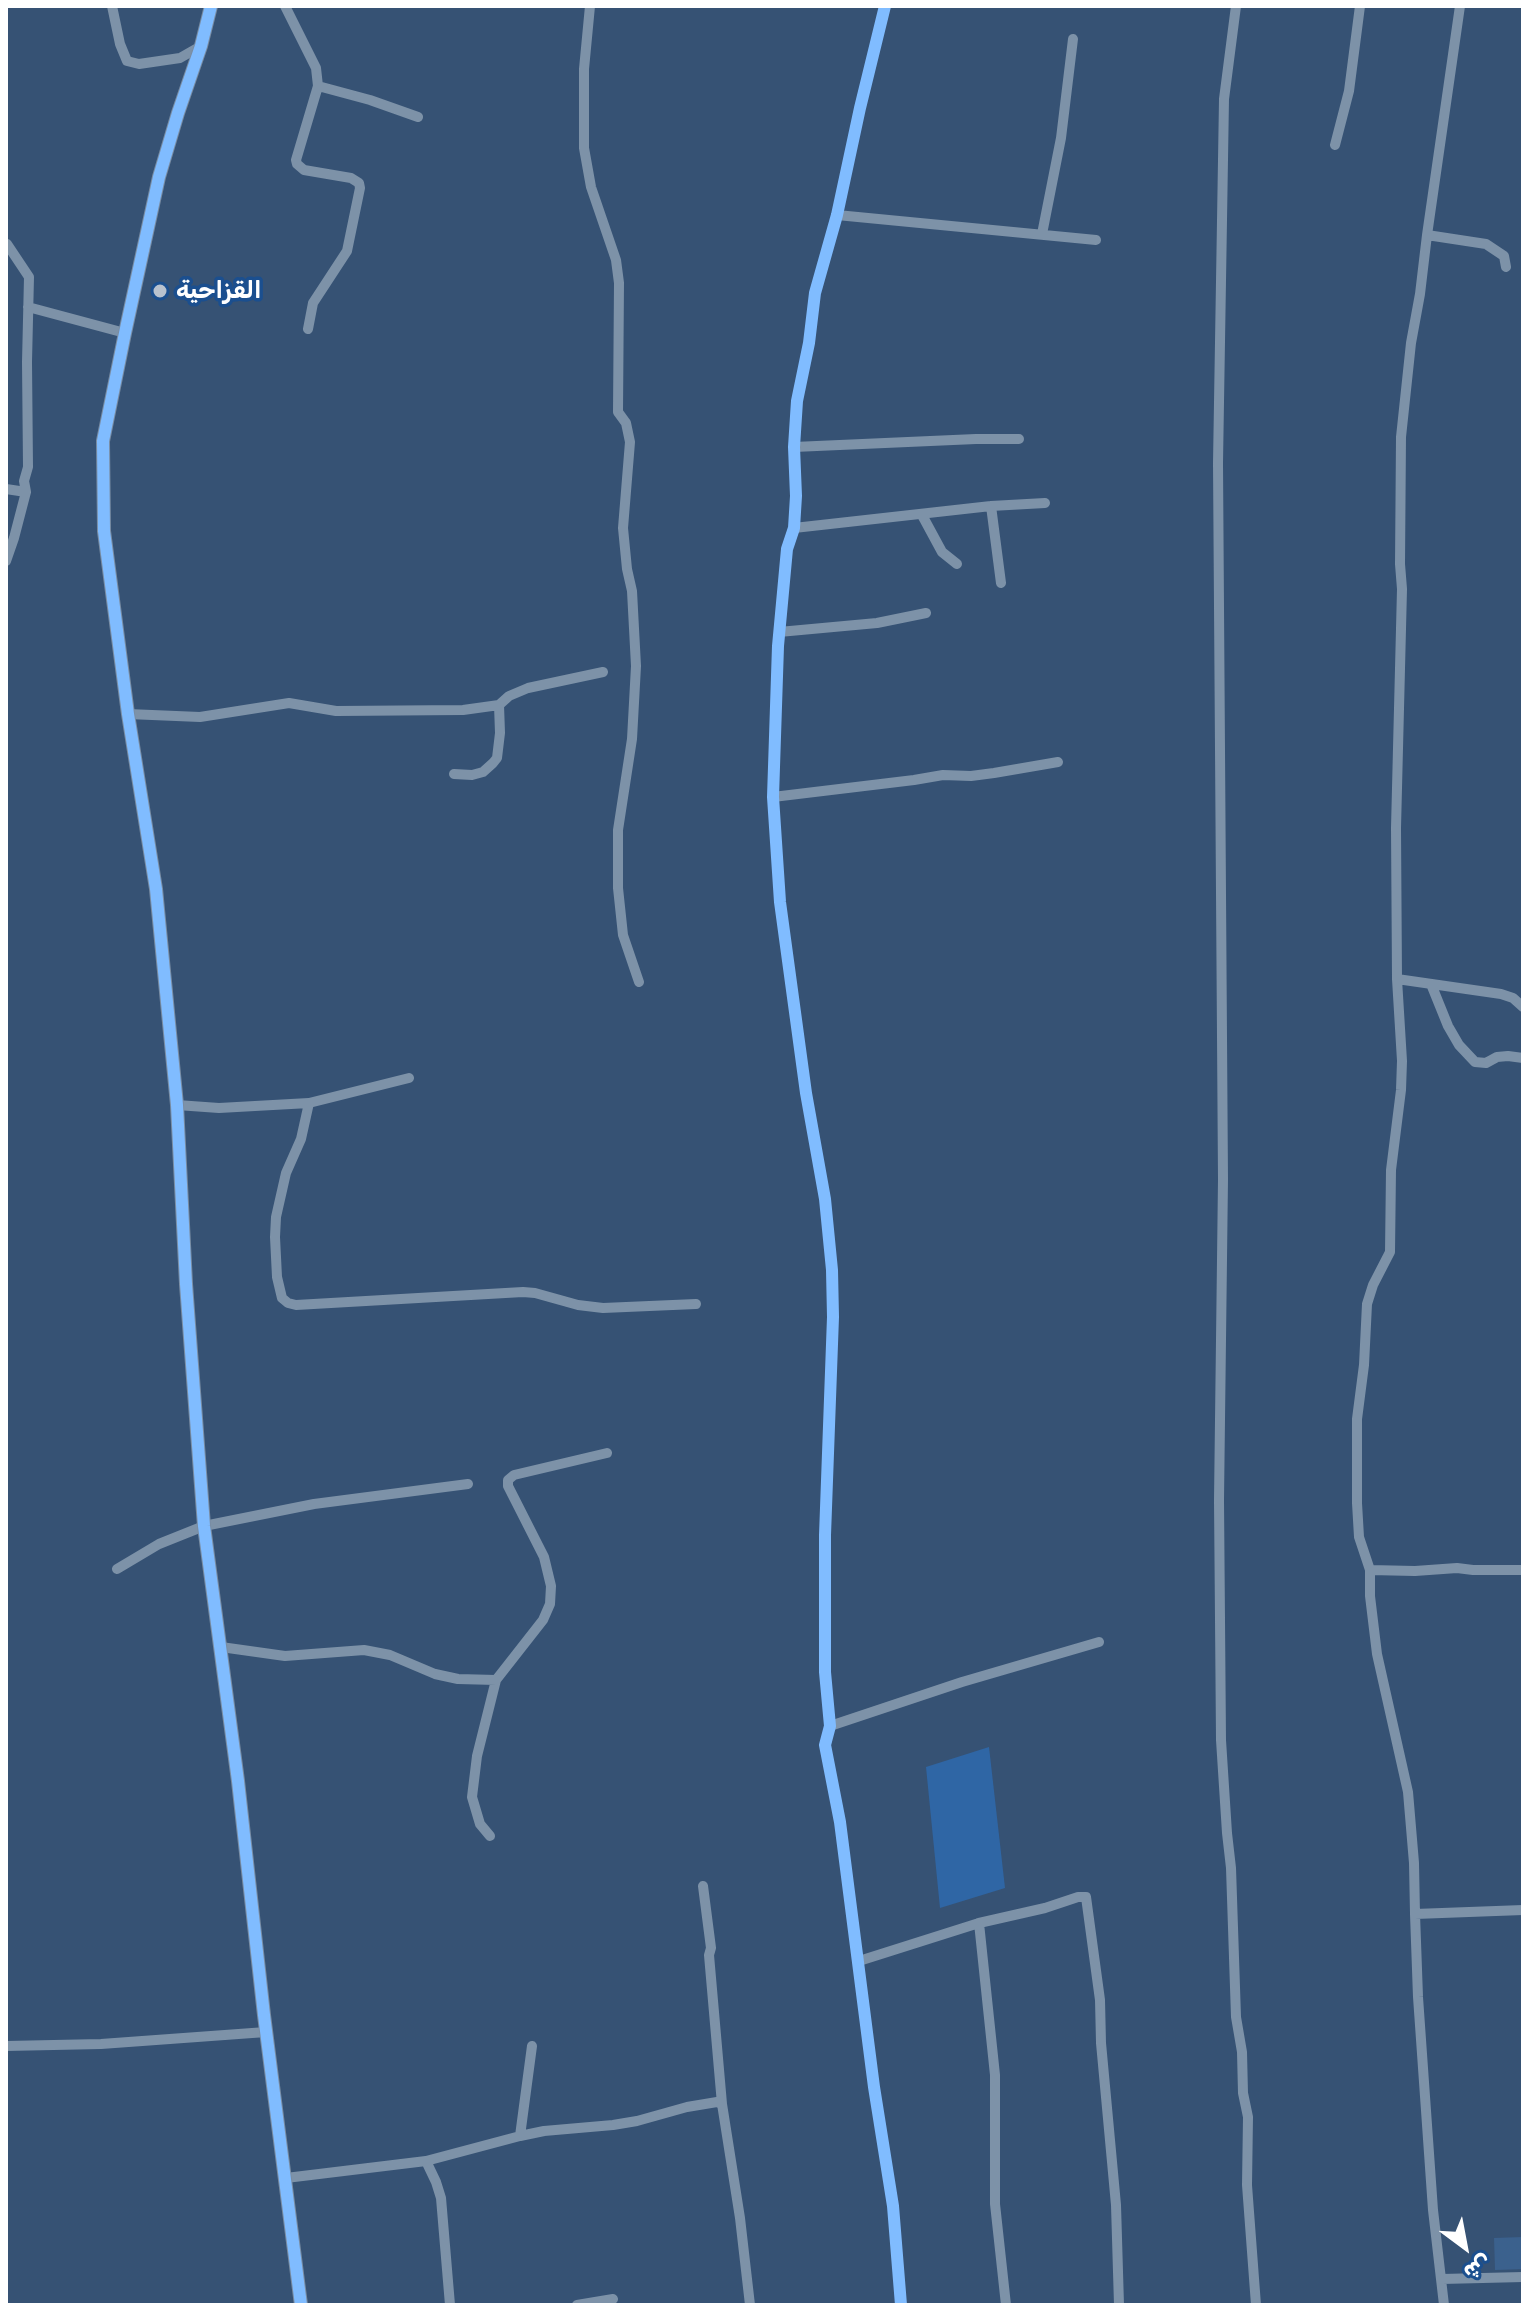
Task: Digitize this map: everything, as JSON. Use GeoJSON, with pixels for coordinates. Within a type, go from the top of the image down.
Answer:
{"type":"FeatureCollection","features":[{"type":"Feature","properties":{"kind":"street"},"geometry":{"type":"LineString","coordinates":[[112,6],[127,61],[139,64],[180,58],[201,46]]}},
{"type":"Feature","properties":{"kind":"street"},"geometry":{"type":"LineString","coordinates":[[211,6],[159,177],[125,333],[103,441],[104,531],[128,714],[156,889],[177,1105],[186,1284],[204,1526],[301,2305]]}},
{"type":"Feature","properties":{"kind":"street"},"geometry":{"type":"LineString","coordinates":[[285,6],[316,68],[318,86],[297,164],[304,170],[351,178],[359,183],[360,188],[347,251],[313,303],[308,329]]}},
{"type":"Feature","properties":{"kind":"street"},"geometry":{"type":"LineString","coordinates":[[590,6],[584,69],[584,148],[591,187],[616,260],[619,283],[618,412],[626,423],[630,442],[623,528],[632,591],[636,666],[632,739],[618,830],[618,888],[623,935],[639,982]]}},
{"type":"Feature","properties":{"kind":"street"},"geometry":{"type":"LineString","coordinates":[[885,6],[837,215],[815,293],[797,401],[794,447],[796,496],[779,632],[773,797],[780,902],[806,1093],[825,1199],[832,1270],[825,1535],[825,1672],[830,1726],[825,1745],[840,1822],[874,2087],[893,2206],[901,2305]]}},
{"type":"Feature","properties":{"kind":"street"},"geometry":{"type":"LineString","coordinates":[[1236,6],[1224,99],[1218,463],[1223,1133],[1219,1500],[1226,1817],[1231,1868],[1236,2017],[1248,2117],[1247,2185],[1256,2305]]}},
{"type":"Feature","properties":{"kind":"street"},"geometry":{"type":"LineString","coordinates":[[1335,145],[1349,91],[1360,6]]}},
{"type":"Feature","properties":{"kind":"street"},"geometry":{"type":"LineString","coordinates":[[1444,2305],[1433,2210],[1418,1997],[1414,1863],[1408,1792],[1377,1654],[1370,1570],[1359,1537],[1357,1419],[1367,1304],[1390,1252],[1391,1170],[1402,1061],[1397,979],[1396,828],[1402,589],[1401,437],[1411,343],[1460,6]]}},
{"type":"Feature","properties":{"kind":"street"},"geometry":{"type":"LineString","coordinates":[[1042,234],[1061,138],[1073,39]]}},
{"type":"Feature","properties":{"kind":"street"},"geometry":{"type":"LineString","coordinates":[[318,86],[418,117]]}},
{"type":"Feature","properties":{"kind":"street"},"geometry":{"type":"LineString","coordinates":[[837,215],[1096,240]]}},
{"type":"Feature","properties":{"kind":"street"},"geometry":{"type":"LineString","coordinates":[[1427,235],[1486,244],[1504,256],[1506,267]]}},
{"type":"Feature","properties":{"kind":"street"},"geometry":{"type":"LineString","coordinates":[[6,561],[26,492],[29,277],[7,244]]}},
{"type":"Feature","properties":{"kind":"street"},"geometry":{"type":"LineString","coordinates":[[28,307],[125,333]]}},
{"type":"Feature","properties":{"kind":"street"},"geometry":{"type":"LineString","coordinates":[[794,447],[1019,439]]}},
{"type":"Feature","properties":{"kind":"street"},"geometry":{"type":"LineString","coordinates":[[6,489],[26,492]]}},
{"type":"Feature","properties":{"kind":"street"},"geometry":{"type":"LineString","coordinates":[[794,528],[1045,503]]}},
{"type":"Feature","properties":{"kind":"street"},"geometry":{"type":"LineString","coordinates":[[991,506],[1001,583]]}},
{"type":"Feature","properties":{"kind":"street"},"geometry":{"type":"LineString","coordinates":[[922,515],[942,552],[957,564]]}},
{"type":"Feature","properties":{"kind":"street"},"geometry":{"type":"LineString","coordinates":[[779,632],[877,623],[926,613]]}},
{"type":"Feature","properties":{"kind":"street"},"geometry":{"type":"LineString","coordinates":[[128,714],[200,717],[289,703],[336,711],[463,710],[499,705],[509,696],[528,688],[603,672]]}},
{"type":"Feature","properties":{"kind":"street"},"geometry":{"type":"LineString","coordinates":[[454,774],[483,772],[497,758],[499,705]]}},
{"type":"Feature","properties":{"kind":"street"},"geometry":{"type":"LineString","coordinates":[[773,797],[943,775],[994,773],[1058,762]]}},
{"type":"Feature","properties":{"kind":"street"},"geometry":{"type":"LineString","coordinates":[[1397,979],[1501,994],[1513,998],[1523,1007]]}},
{"type":"Feature","properties":{"kind":"street"},"geometry":{"type":"LineString","coordinates":[[1431,984],[1459,1045],[1475,1062],[1486,1063],[1508,1056],[1523,1058]]}},
{"type":"Feature","properties":{"kind":"street"},"geometry":{"type":"LineString","coordinates":[[177,1105],[219,1108],[309,1103],[409,1078]]}},
{"type":"Feature","properties":{"kind":"street"},"geometry":{"type":"LineString","coordinates":[[309,1103],[301,1139],[286,1173],[276,1217],[277,1277],[282,1298],[288,1303],[523,1292],[603,1308],[696,1304]]}},
{"type":"Feature","properties":{"kind":"street"},"geometry":{"type":"LineString","coordinates":[[490,1836],[480,1824],[472,1797],[477,1756],[496,1680],[543,1620],[550,1604],[551,1586],[544,1557],[508,1486],[508,1480],[514,1475],[607,1453]]}},
{"type":"Feature","properties":{"kind":"street"},"geometry":{"type":"LineString","coordinates":[[117,1569],[159,1544],[204,1526],[314,1504],[468,1484]]}},
{"type":"Feature","properties":{"kind":"street"},"geometry":{"type":"LineString","coordinates":[[1370,1570],[1523,1570]]}},
{"type":"Feature","properties":{"kind":"street"},"geometry":{"type":"LineString","coordinates":[[830,1726],[962,1682],[1099,1642]]}},
{"type":"Feature","properties":{"kind":"street"},"geometry":{"type":"LineString","coordinates":[[221,1647],[285,1656],[364,1650],[390,1655],[435,1674],[458,1679],[496,1680]]}},
{"type":"Feature","properties":{"kind":"street"},"geometry":{"type":"LineString","coordinates":[[703,1886],[711,1948],[709,1955],[722,2104],[750,2305]]}},
{"type":"Feature","properties":{"kind":"street"},"geometry":{"type":"LineString","coordinates":[[859,1961],[979,1923],[1086,1897],[1100,2000],[1116,2205],[1119,2305]]}},
{"type":"Feature","properties":{"kind":"street"},"geometry":{"type":"LineString","coordinates":[[1415,1914],[1523,1910]]}},
{"type":"Feature","properties":{"kind":"street"},"geometry":{"type":"LineString","coordinates":[[979,1923],[995,2075],[995,2204],[1006,2305]]}},
{"type":"Feature","properties":{"kind":"street"},"geometry":{"type":"LineString","coordinates":[[6,2046],[101,2044],[266,2032]]}},
{"type":"Feature","properties":{"kind":"street"},"geometry":{"type":"LineString","coordinates":[[520,2136],[532,2046]]}},
{"type":"Feature","properties":{"kind":"street"},"geometry":{"type":"LineString","coordinates":[[286,2178],[426,2161],[544,2131],[613,2125],[687,2107],[717,2102],[722,2104]]}},
{"type":"Feature","properties":{"kind":"street"},"geometry":{"type":"LineString","coordinates":[[426,2161],[441,2198],[450,2305]]}},
{"type":"Feature","properties":{"kind":"street"},"geometry":{"type":"LineString","coordinates":[[1442,2279],[1523,2277]]}},
{"type":"Feature","properties":{"kind":"street"},"geometry":{"type":"LineString","coordinates":[[577,2305],[613,2299]]}},
{"type":"Feature","properties":{"kind":"shaded area"},"geometry":{"type":"Polygon","coordinates":[[[989,1747],[1005,1888],[940,1908],[926,1767],[989,1747]]]}},
{"type":"Feature","properties":{"kind":"shaded area"},"geometry":{"type":"Polygon","coordinates":[[[1523,2237],[1523,2269],[1495,2270],[1494,2238],[1523,2237]]]}},
{"type":"Feature","properties":{"kind":"cycle path"},"geometry":{"type":"LineString","coordinates":[[211,6],[159,177],[125,333],[103,441],[104,531],[128,714],[156,889],[177,1105],[186,1284],[204,1526],[301,2305]]}},
{"type":"Feature","properties":{"kind":"cycle path"},"geometry":{"type":"LineString","coordinates":[[885,6],[837,215],[815,293],[797,401],[794,447],[796,496],[794,528],[787,549],[778,646],[773,797],[780,902],[806,1093],[825,1199],[832,1270],[825,1535],[825,1672],[830,1726],[825,1745],[840,1822],[874,2087],[893,2206],[901,2305]]}},
{"type":"Feature","properties":{"kind":"place","name":"القزاحية"},"geometry":{"type":"Point","coordinates":[160,291]}}]}
